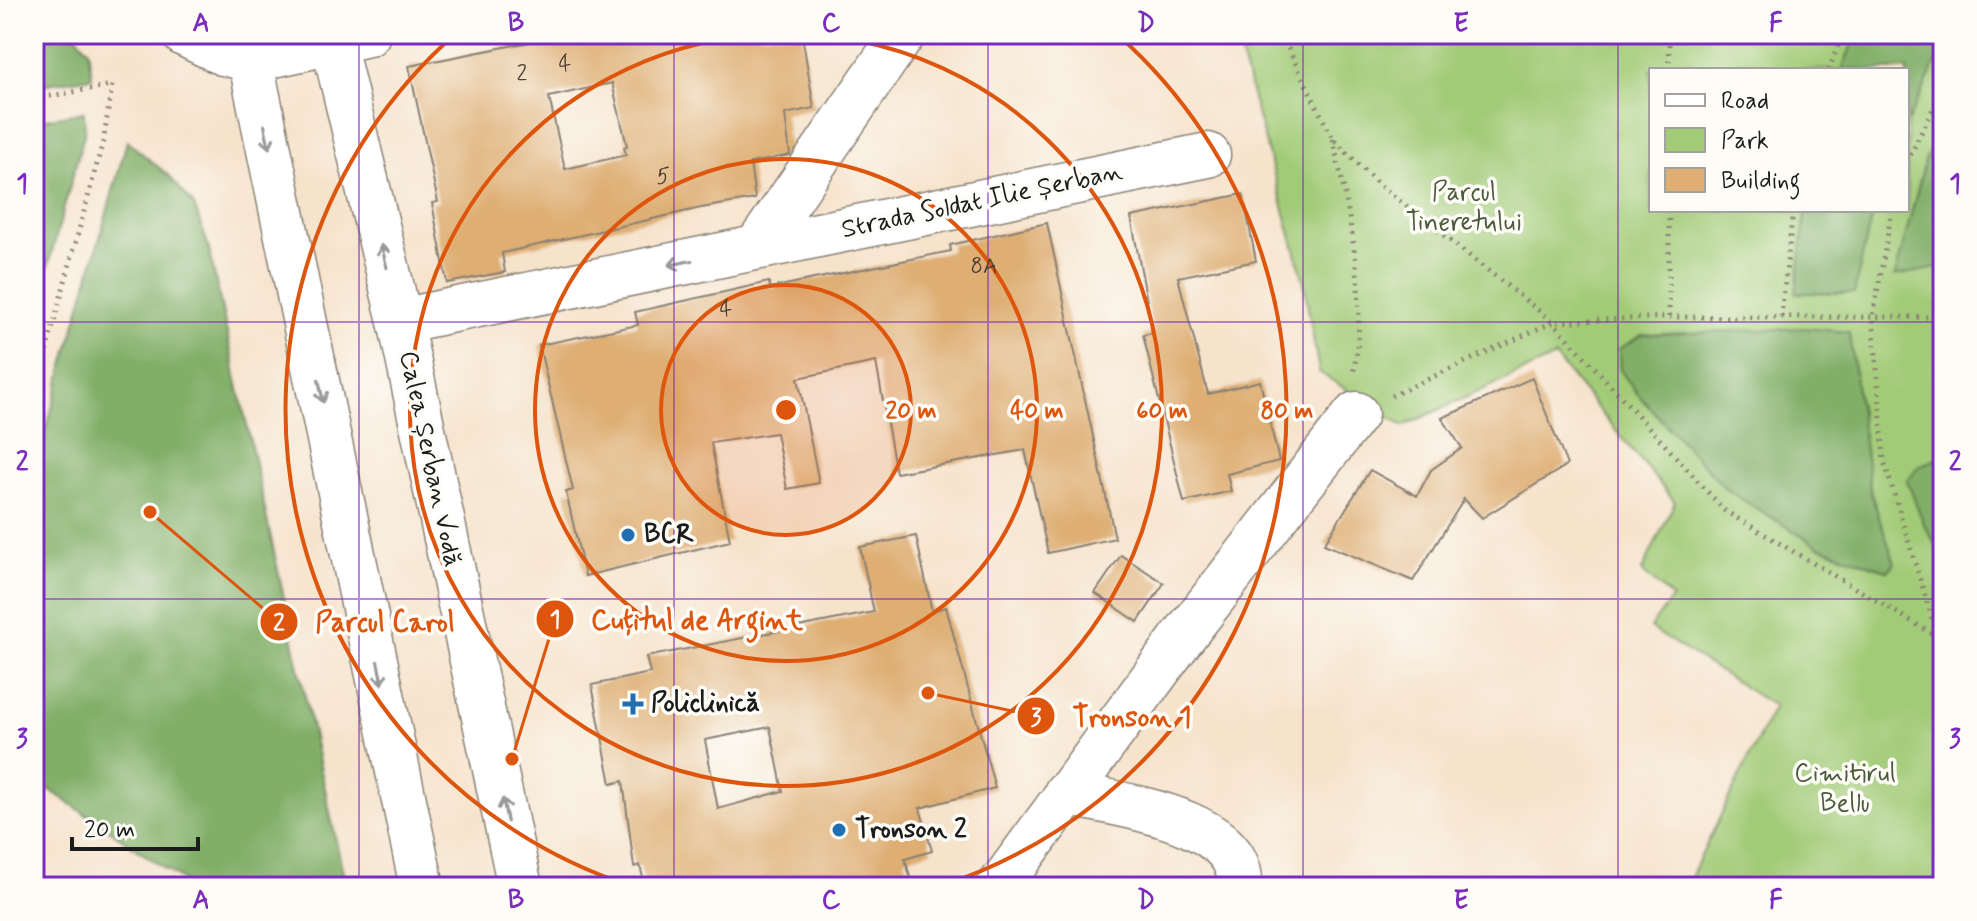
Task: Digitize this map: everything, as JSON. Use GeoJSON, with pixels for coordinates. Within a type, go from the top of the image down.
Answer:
{"type":"FeatureCollection","features":[{"type":"Feature","properties":{"kind":"street"},"geometry":{"type":"LineString","coordinates":[[184,34],[223,53],[248,47],[344,37]]}},
{"type":"Feature","properties":{"kind":"street"},"geometry":{"type":"LineString","coordinates":[[757,247],[903,34]]}},
{"type":"Feature","properties":{"kind":"street","name":"Calea Șerban Vodă"},"geometry":{"type":"LineString","coordinates":[[344,37],[400,321],[520,887]]}},
{"type":"Feature","properties":{"kind":"street"},"geometry":{"type":"LineString","coordinates":[[248,47],[422,887]]}},
{"type":"Feature","properties":{"kind":"street","name":"Strada Soldat Ilie Șerban"},"geometry":{"type":"LineString","coordinates":[[400,321],[1208,155]]}},
{"type":"Feature","properties":{"kind":"street"},"geometry":{"type":"LineString","coordinates":[[999,887],[1305,476],[1356,414]]}},
{"type":"Feature","properties":{"kind":"street"},"geometry":{"type":"LineString","coordinates":[[1066,793],[1173,819],[1203,831],[1226,846],[1237,863],[1243,886]]}},
{"type":"Feature","properties":{"kind":"path"},"geometry":{"type":"LineString","coordinates":[[1281,34],[1333,139],[1351,221],[1356,357],[1349,390],[1356,414],[1370,404],[1460,367],[1553,322],[1669,317],[1943,317]]}},
{"type":"Feature","properties":{"kind":"path"},"geometry":{"type":"LineString","coordinates":[[1669,34],[1669,68]]}},
{"type":"Feature","properties":{"kind":"path"},"geometry":{"type":"LineString","coordinates":[[1830,68],[1842,34]]}},
{"type":"Feature","properties":{"kind":"path"},"geometry":{"type":"LineString","coordinates":[[34,99],[112,85],[104,138],[34,396]]}},
{"type":"Feature","properties":{"kind":"path"},"geometry":{"type":"LineString","coordinates":[[1909,158],[1943,88]]}},
{"type":"Feature","properties":{"kind":"path"},"geometry":{"type":"LineString","coordinates":[[1333,139],[1376,182],[1553,322],[1725,511],[1940,638]]}},
{"type":"Feature","properties":{"kind":"path"},"geometry":{"type":"LineString","coordinates":[[1669,212],[1669,317]]}},
{"type":"Feature","properties":{"kind":"path"},"geometry":{"type":"LineString","coordinates":[[1781,317],[1793,212]]}},
{"type":"Feature","properties":{"kind":"path"},"geometry":{"type":"LineString","coordinates":[[1892,212],[1873,316],[1884,461],[1940,638]]}},
{"type":"Feature","properties":{"kind":"green space"},"geometry":{"type":"Polygon","coordinates":[[[34,34],[75,34],[88,49],[92,77],[34,86],[34,34]]]}},
{"type":"Feature","properties":{"kind":"green space","name":"Parcul Tineretului"},"geometry":{"type":"Polygon","coordinates":[[[1235,34],[1943,34],[1943,887],[1686,887],[1774,706],[1650,628],[1672,598],[1642,571],[1675,502],[1555,357],[1403,426],[1319,372],[1303,278],[1235,34]]]}},
{"type":"Feature","properties":{"kind":"green space"},"geometry":{"type":"Polygon","coordinates":[[[1856,34],[1943,34],[1943,49],[1909,119],[1909,68],[1843,68],[1856,34]]]}},
{"type":"Feature","properties":{"kind":"green space"},"geometry":{"type":"Polygon","coordinates":[[[84,112],[85,131],[34,318],[34,121],[84,112]]]}},
{"type":"Feature","properties":{"kind":"green space"},"geometry":{"type":"Polygon","coordinates":[[[1943,123],[1943,267],[1895,276],[1926,157],[1943,123]]]}},
{"type":"Feature","properties":{"kind":"green space"},"geometry":{"type":"Polygon","coordinates":[[[127,141],[169,176],[194,205],[208,245],[346,887],[192,887],[34,779],[34,472],[127,141]]]}},
{"type":"Feature","properties":{"kind":"green space"},"geometry":{"type":"Polygon","coordinates":[[[1806,212],[1873,212],[1854,293],[1796,293],[1806,212]]]}},
{"type":"Feature","properties":{"kind":"green space"},"geometry":{"type":"Polygon","coordinates":[[[1804,328],[1849,332],[1871,494],[1895,563],[1888,571],[1820,547],[1727,490],[1640,397],[1620,370],[1619,349],[1642,335],[1804,328]]]}},
{"type":"Feature","properties":{"kind":"green space"},"geometry":{"type":"Polygon","coordinates":[[[1943,456],[1943,558],[1924,524],[1907,481],[1919,466],[1943,456]]]}},
{"type":"Feature","properties":{"kind":"building"},"geometry":{"type":"Polygon","coordinates":[[[570,34],[802,34],[814,108],[785,114],[790,155],[750,163],[755,199],[701,208],[502,253],[505,272],[447,283],[432,203],[438,202],[409,66],[570,34]],[[612,83],[549,97],[565,169],[626,155],[624,147],[627,146],[612,83]]]}},
{"type":"Feature","properties":{"kind":"building"},"geometry":{"type":"Polygon","coordinates":[[[1243,194],[1256,261],[1178,277],[1208,394],[1260,381],[1279,461],[1227,474],[1231,491],[1184,502],[1143,335],[1153,333],[1131,217],[1243,194]]]}},
{"type":"Feature","properties":{"kind":"building"},"geometry":{"type":"Polygon","coordinates":[[[1047,223],[1115,538],[1048,553],[1025,450],[896,473],[876,362],[798,378],[819,483],[787,489],[776,433],[711,443],[730,541],[585,576],[566,492],[573,490],[539,345],[638,325],[635,312],[769,282],[770,288],[951,251],[950,245],[1047,223]]]}},
{"type":"Feature","properties":{"kind":"building"},"geometry":{"type":"Polygon","coordinates":[[[1532,378],[1567,465],[1482,518],[1464,499],[1413,581],[1324,544],[1370,470],[1417,496],[1431,470],[1462,448],[1442,418],[1532,378]]]}},
{"type":"Feature","properties":{"kind":"building"},"geometry":{"type":"Polygon","coordinates":[[[916,536],[932,611],[946,607],[995,788],[920,808],[932,851],[905,859],[913,887],[645,887],[640,865],[634,867],[623,781],[611,784],[592,685],[650,673],[646,657],[874,612],[860,547],[916,536]],[[770,727],[705,740],[718,809],[783,791],[770,727]]]}},
{"type":"Feature","properties":{"kind":"building"},"geometry":{"type":"Polygon","coordinates":[[[1121,555],[1164,583],[1138,622],[1095,593],[1121,555]]]}},
{"type":"Feature","properties":{"kind":"place","name":"Parcul Carol"},"geometry":{"type":"Point","coordinates":[150,512]}},
{"type":"Feature","properties":{"kind":"place","name":"BCR"},"geometry":{"type":"Point","coordinates":[628,535]}},
{"type":"Feature","properties":{"kind":"place","name":"Tronson 1"},"geometry":{"type":"Point","coordinates":[928,693]}},
{"type":"Feature","properties":{"kind":"place","name":"Policlinică"},"geometry":{"type":"Point","coordinates":[633,704]}},
{"type":"Feature","properties":{"kind":"place","name":"Cuțitul de Argint"},"geometry":{"type":"Point","coordinates":[512,759]}},
{"type":"Feature","properties":{"kind":"place","name":"Tronson 2"},"geometry":{"type":"Point","coordinates":[839,830]}},
{"type":"Feature","properties":{"kind":"park label","name":"Cimitirul Bellu"},"geometry":{"type":"Point","coordinates":[1845,789]}}]}
